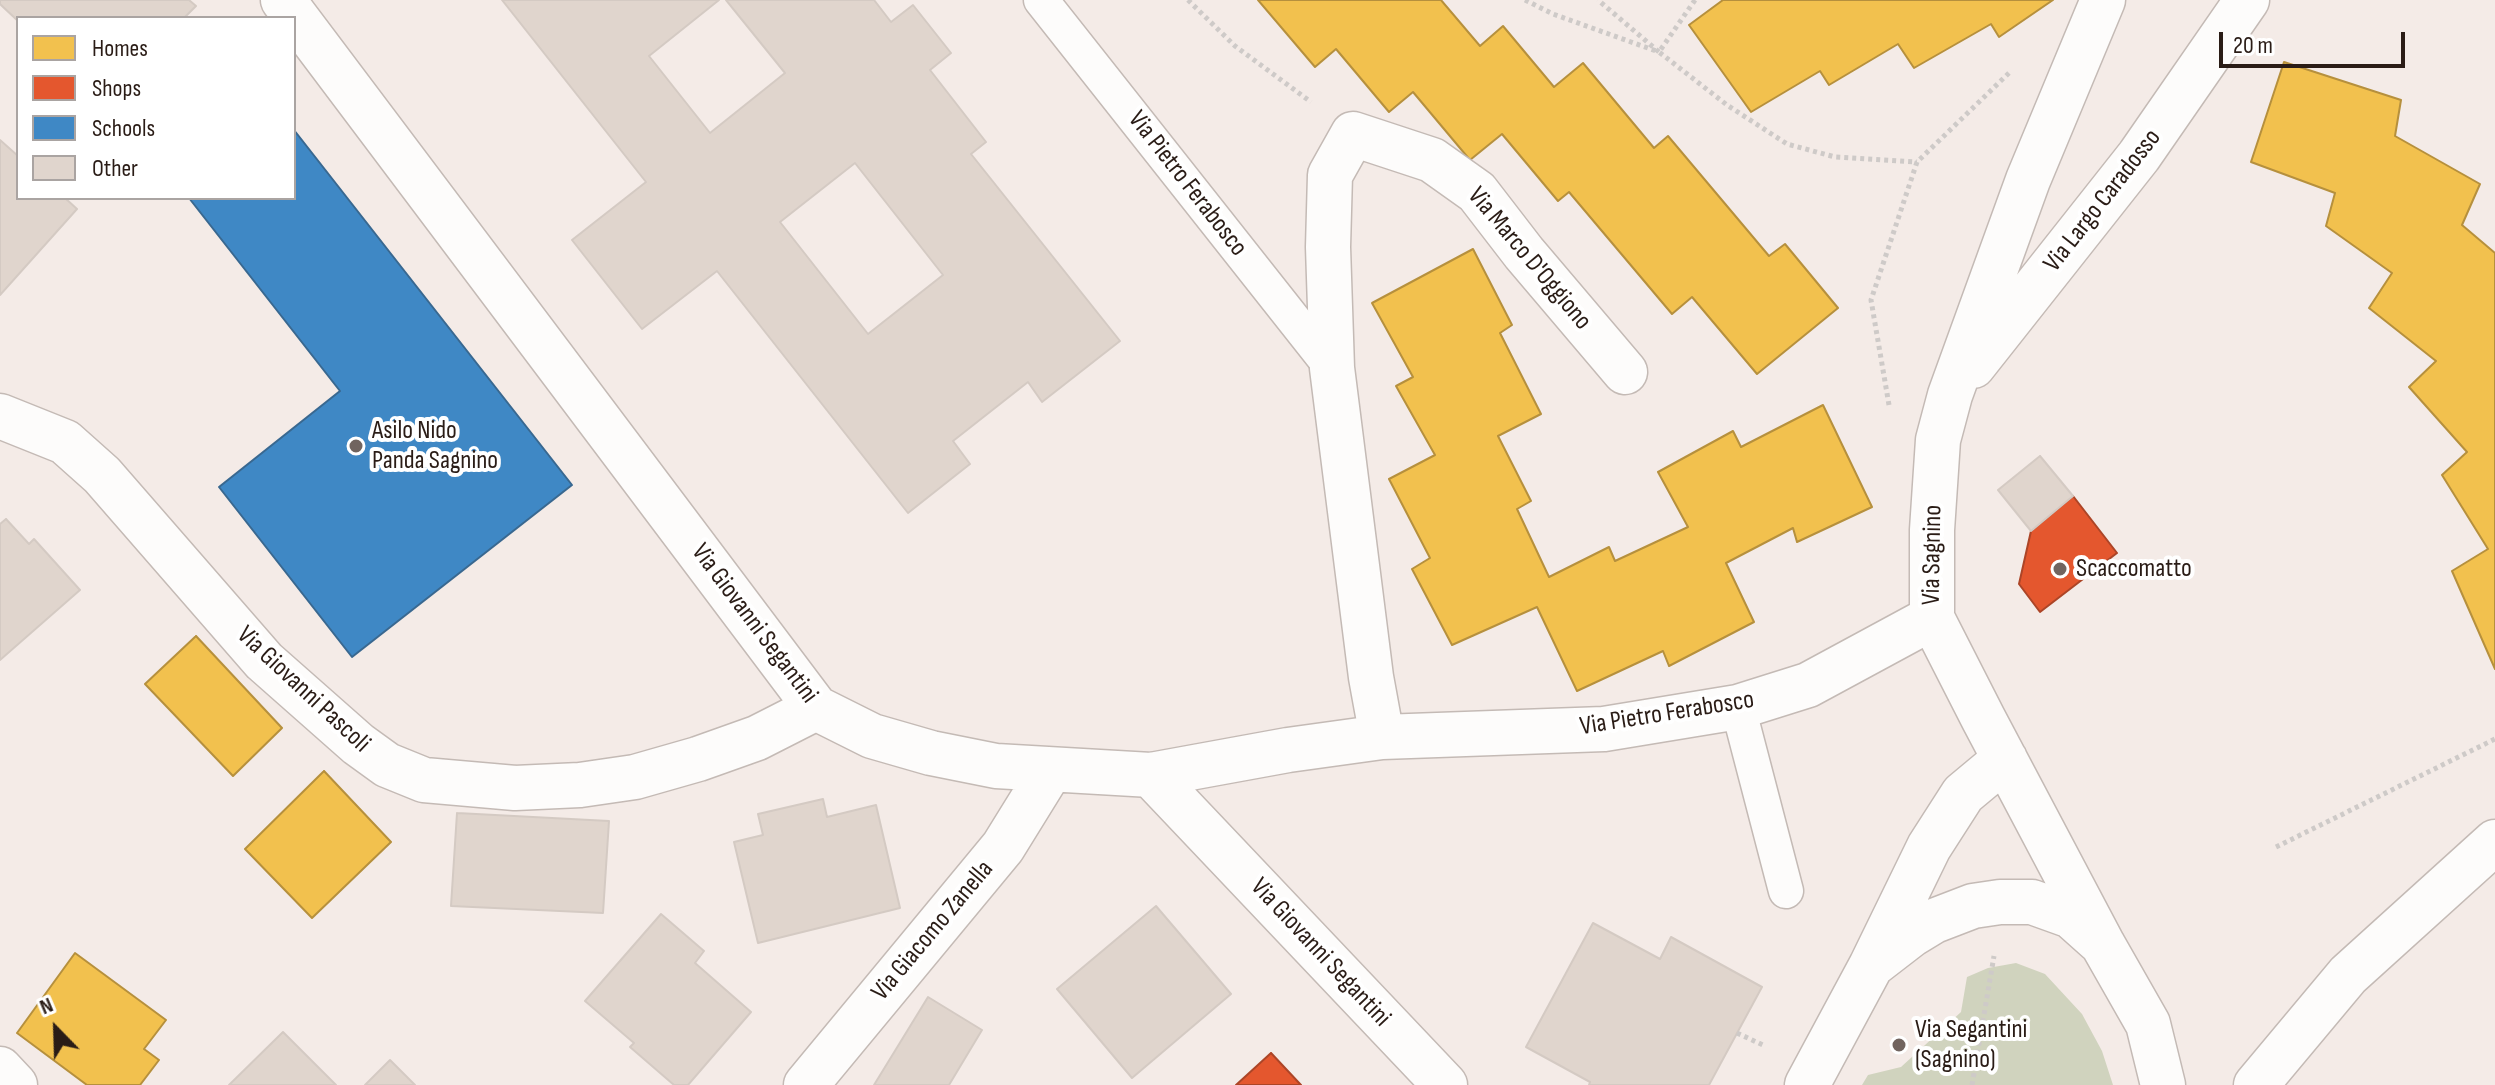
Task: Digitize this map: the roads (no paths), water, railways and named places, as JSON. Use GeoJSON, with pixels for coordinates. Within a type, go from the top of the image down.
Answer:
{"type":"FeatureCollection","features":[{"type":"Feature","properties":{"kind":"street","name":"Via Giovanni Segantini"},"geometry":{"type":"LineString","coordinates":[[283,0],[295,16]]}},
{"type":"Feature","properties":{"kind":"street","name":"Via Sagnino"},"geometry":{"type":"LineString","coordinates":[[2103,0],[2028,180],[1950,395],[1938,440],[1932,530],[1932,618],[2103,945],[2148,1024],[2163,1085]]}},
{"type":"Feature","properties":{"kind":"street","name":"Via Largo Caradosso"},"geometry":{"type":"LineString","coordinates":[[1950,395],[2139,156],[2247,0]]}},
{"type":"Feature","properties":{"kind":"street","name":"Via Giovanni Segantini"},"geometry":{"type":"LineString","coordinates":[[296,17],[816,708],[872,736],[931,753],[996,766],[1151,775],[1445,1085]]}},
{"type":"Feature","properties":{"kind":"street","name":"Via Marco D'Oggiono"},"geometry":{"type":"LineString","coordinates":[[1332,368],[1328,247],[1330,175],[1353,134],[1432,160],[1477,192],[1524,253],[1625,372]]}},
{"type":"Feature","properties":{"kind":"street"},"geometry":{"type":"LineString","coordinates":[[1332,368],[1371,677],[1382,737]]}},
{"type":"Feature","properties":{"kind":"street","name":"Via Giovanni Pascoli"},"geometry":{"type":"LineString","coordinates":[[0,416],[65,442],[102,475],[264,661],[358,744],[387,765],[424,780],[515,788],[580,785],[635,777],[757,738],[816,708]]}},
{"type":"Feature","properties":{"kind":"street","name":"Via Pietro Ferabosco"},"geometry":{"type":"LineString","coordinates":[[1151,775],[1288,750],[1382,737],[1604,729],[1738,707],[1808,685],[1932,618]]}},
{"type":"Feature","properties":{"kind":"street"},"geometry":{"type":"LineString","coordinates":[[1807,1085],[1871,966],[1929,847],[1963,794],[2005,759]]}},
{"type":"Feature","properties":{"kind":"street","name":"Via Giacomo Zanella"},"geometry":{"type":"LineString","coordinates":[[806,1085],[1003,847],[1050,771]]}},
{"type":"Feature","properties":{"kind":"street"},"geometry":{"type":"LineString","coordinates":[[2256,1085],[2348,975],[2495,842]]}},
{"type":"Feature","properties":{"kind":"street"},"geometry":{"type":"LineString","coordinates":[[1871,966],[1934,921],[1973,906],[2000,902],[2032,902],[2071,916],[2103,945]]}},
{"type":"Feature","properties":{"kind":"street"},"geometry":{"type":"LineString","coordinates":[[0,1069],[15,1085]]}},
{"type":"Feature","properties":{"kind":"lane","name":"Via Pietro Ferabosco"},"geometry":{"type":"LineString","coordinates":[[1041,0],[1332,368]]}},
{"type":"Feature","properties":{"kind":"lane"},"geometry":{"type":"LineString","coordinates":[[1738,707],[1786,891]]}},
{"type":"Feature","properties":{"kind":"place","name":"Asilo Nido Panda Sagnino"},"geometry":{"type":"Point","coordinates":[356,446]}},
{"type":"Feature","properties":{"kind":"place","name":"Scaccomatto"},"geometry":{"type":"Point","coordinates":[2060,569]}},
{"type":"Feature","properties":{"kind":"place","name":"Via Segantini (Sagnino)"},"geometry":{"type":"Point","coordinates":[1899,1045]}}]}
